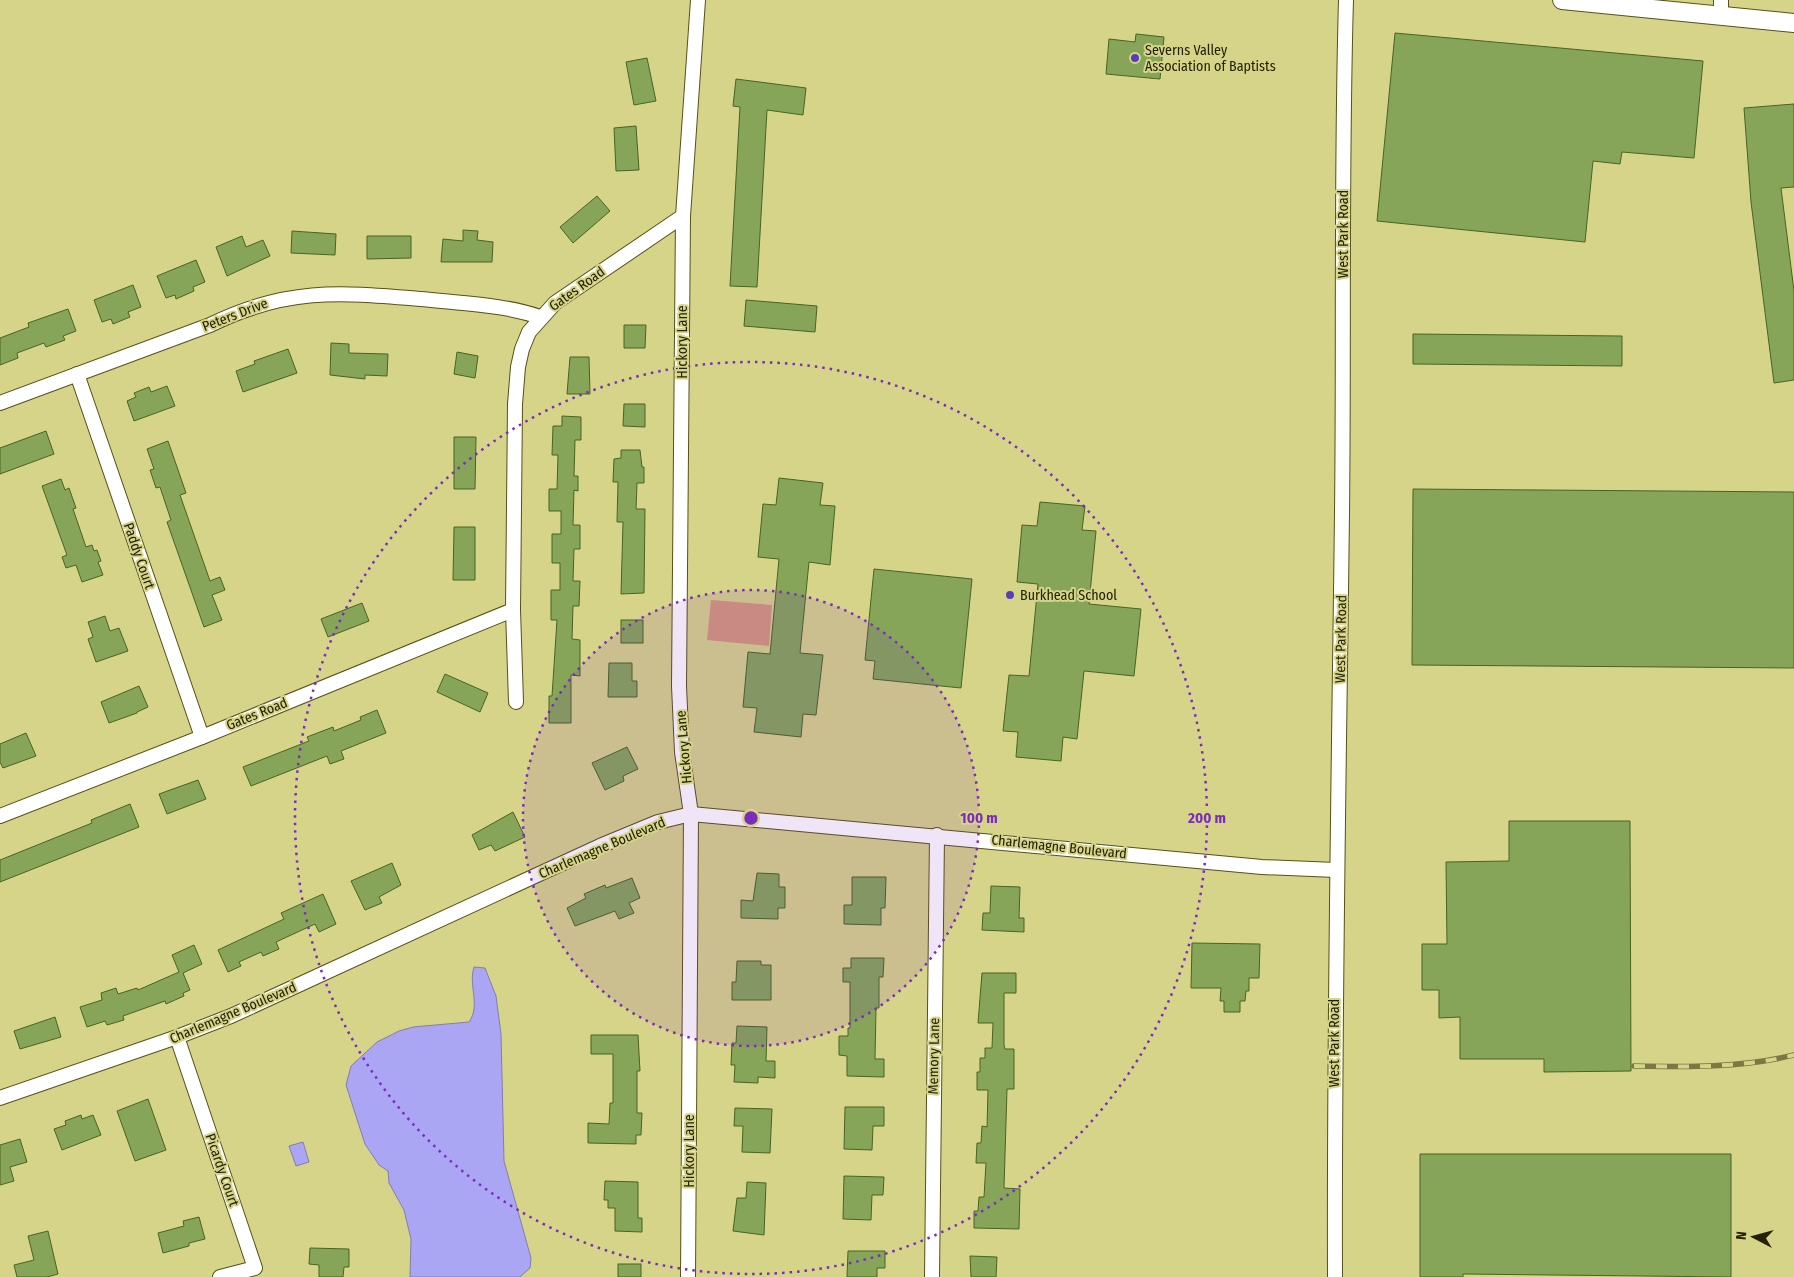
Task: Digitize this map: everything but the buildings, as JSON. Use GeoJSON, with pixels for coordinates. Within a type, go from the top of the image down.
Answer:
{"type":"FeatureCollection","features":[{"type":"Feature","properties":{"kind":"street"},"geometry":{"type":"LineString","coordinates":[[683,216],[698,0]]}},
{"type":"Feature","properties":{"kind":"street","name":"West Park Road"},"geometry":{"type":"LineString","coordinates":[[1335,1277],[1336,870],[1339,782],[1343,418],[1342,122],[1346,0]]}},
{"type":"Feature","properties":{"kind":"street"},"geometry":{"type":"LineString","coordinates":[[1562,0],[1721,8],[1794,23]]}},
{"type":"Feature","properties":{"kind":"street","name":"Gates Road"},"geometry":{"type":"LineString","coordinates":[[516,702],[513,610],[515,404],[518,367],[522,349],[529,332],[555,303],[683,216]]}},
{"type":"Feature","properties":{"kind":"street","name":"Hickory Lane"},"geometry":{"type":"LineString","coordinates":[[683,216],[679,686],[682,752],[691,814],[688,1277]]}},
{"type":"Feature","properties":{"kind":"street","name":"Peters Drive"},"geometry":{"type":"LineString","coordinates":[[0,403],[257,305],[305,295],[342,293],[502,306],[540,318]]}},
{"type":"Feature","properties":{"kind":"street","name":"Paddy Court"},"geometry":{"type":"LineString","coordinates":[[77,374],[202,737]]}},
{"type":"Feature","properties":{"kind":"street","name":"Gates Road"},"geometry":{"type":"LineString","coordinates":[[0,816],[202,737],[513,610]]}},
{"type":"Feature","properties":{"kind":"street","name":"Charlemagne Boulevard"},"geometry":{"type":"LineString","coordinates":[[0,1098],[177,1038],[350,963],[600,846],[658,822],[691,814],[936,835],[1262,867],[1336,870]]}},
{"type":"Feature","properties":{"kind":"street","name":"Memory Lane"},"geometry":{"type":"LineString","coordinates":[[932,1277],[936,835]]}},
{"type":"Feature","properties":{"kind":"street","name":"Picardy Court"},"geometry":{"type":"LineString","coordinates":[[177,1038],[256,1268],[220,1277]]}},
{"type":"Feature","properties":{"kind":"shaded area"},"geometry":{"type":"Polygon","coordinates":[[[711,600],[772,605],[769,646],[707,640],[711,600]]]}},
{"type":"Feature","properties":{"kind":"shaded area"},"geometry":{"type":"Polygon","coordinates":[[[474,967],[485,968],[496,996],[501,1034],[504,1161],[531,1258],[530,1268],[520,1277],[410,1277],[411,1239],[404,1210],[389,1183],[388,1171],[379,1165],[365,1144],[346,1085],[351,1066],[377,1042],[399,1031],[413,1027],[469,1022],[474,1009],[472,981],[474,967]]]}},
{"type":"Feature","properties":{"kind":"shaded area"},"geometry":{"type":"Polygon","coordinates":[[[303,1142],[309,1162],[296,1166],[289,1146],[303,1142]]]}},
{"type":"Feature","properties":{"kind":"railway"},"geometry":{"type":"LineString","coordinates":[[1634,1066],[1735,1064],[1794,1055]]}},
{"type":"Feature","properties":{"kind":"place","name":"Severns Valley Association of Baptists"},"geometry":{"type":"Point","coordinates":[1135,58]}},
{"type":"Feature","properties":{"kind":"place","name":"Burkhead School"},"geometry":{"type":"Point","coordinates":[1010,595]}}]}
